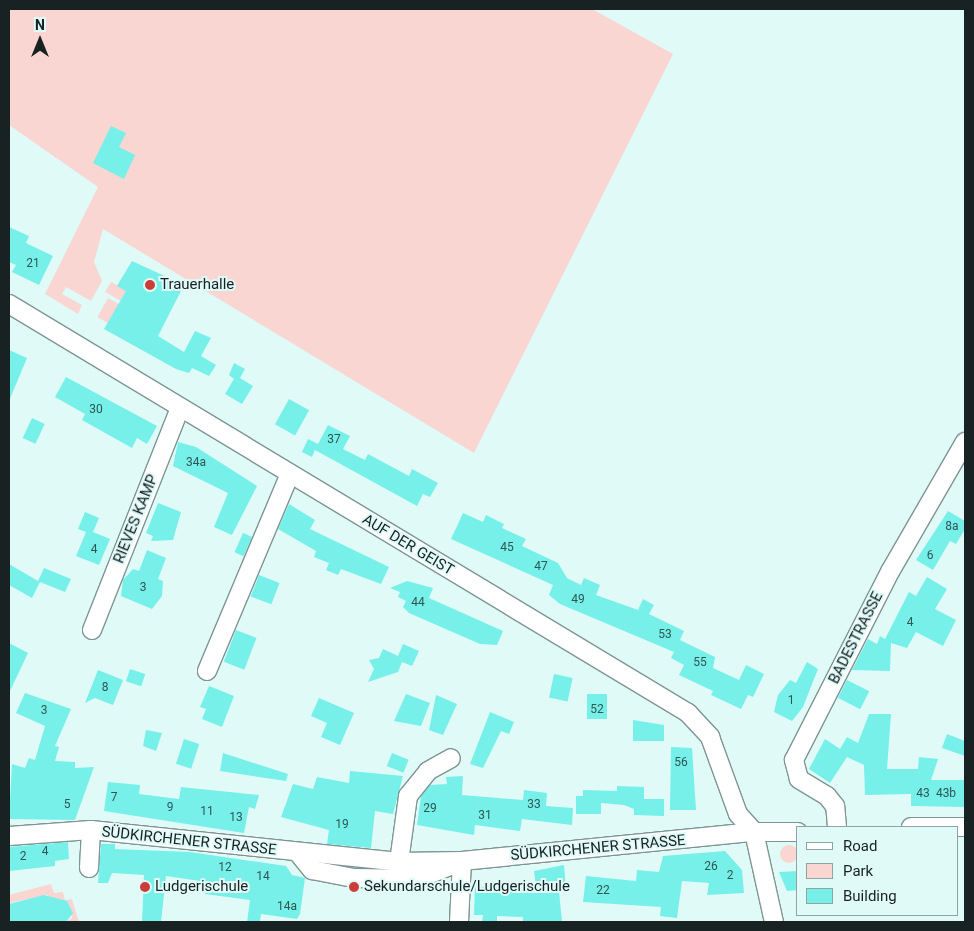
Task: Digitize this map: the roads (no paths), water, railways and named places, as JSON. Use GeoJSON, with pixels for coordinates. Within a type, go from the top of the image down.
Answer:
{"type":"FeatureCollection","features":[{"type":"Feature","properties":{"kind":"street","name":"AUF DER GEIST"},"geometry":{"type":"LineString","coordinates":[[9,304],[688,713],[710,737],[738,814],[754,832]]}},
{"type":"Feature","properties":{"kind":"street","name":"RIEVES KAMP"},"geometry":{"type":"LineString","coordinates":[[92,630],[180,408]]}},
{"type":"Feature","properties":{"kind":"street","name":"BADESTRASSE"},"geometry":{"type":"LineString","coordinates":[[837,826],[834,806],[827,796],[799,779],[794,760],[892,570],[965,442]]}},
{"type":"Feature","properties":{"kind":"street"},"geometry":{"type":"LineString","coordinates":[[207,672],[290,474]]}},
{"type":"Feature","properties":{"kind":"street"},"geometry":{"type":"LineString","coordinates":[[398,862],[408,796],[428,771],[451,758]]}},
{"type":"Feature","properties":{"kind":"street"},"geometry":{"type":"LineString","coordinates":[[89,868],[91,830]]}},
{"type":"Feature","properties":{"kind":"street","name":"SÜDKIRCHENER STRASSE"},"geometry":{"type":"LineString","coordinates":[[9,836],[91,830],[299,854],[398,862],[462,861],[754,832],[796,832]]}},
{"type":"Feature","properties":{"kind":"street"},"geometry":{"type":"LineString","coordinates":[[754,832],[774,922]]}},
{"type":"Feature","properties":{"kind":"street"},"geometry":{"type":"LineString","coordinates":[[299,854],[312,870],[354,878],[418,878],[462,861],[459,922]]}},
{"type":"Feature","properties":{"kind":"place","name":"Trauerhalle"},"geometry":{"type":"Point","coordinates":[150,285]}},
{"type":"Feature","properties":{"kind":"place","name":"Ludgerischule"},"geometry":{"type":"Point","coordinates":[145,887]}},
{"type":"Feature","properties":{"kind":"place","name":"Sekundarschule/Ludgerischule"},"geometry":{"type":"Point","coordinates":[354,887]}}]}
